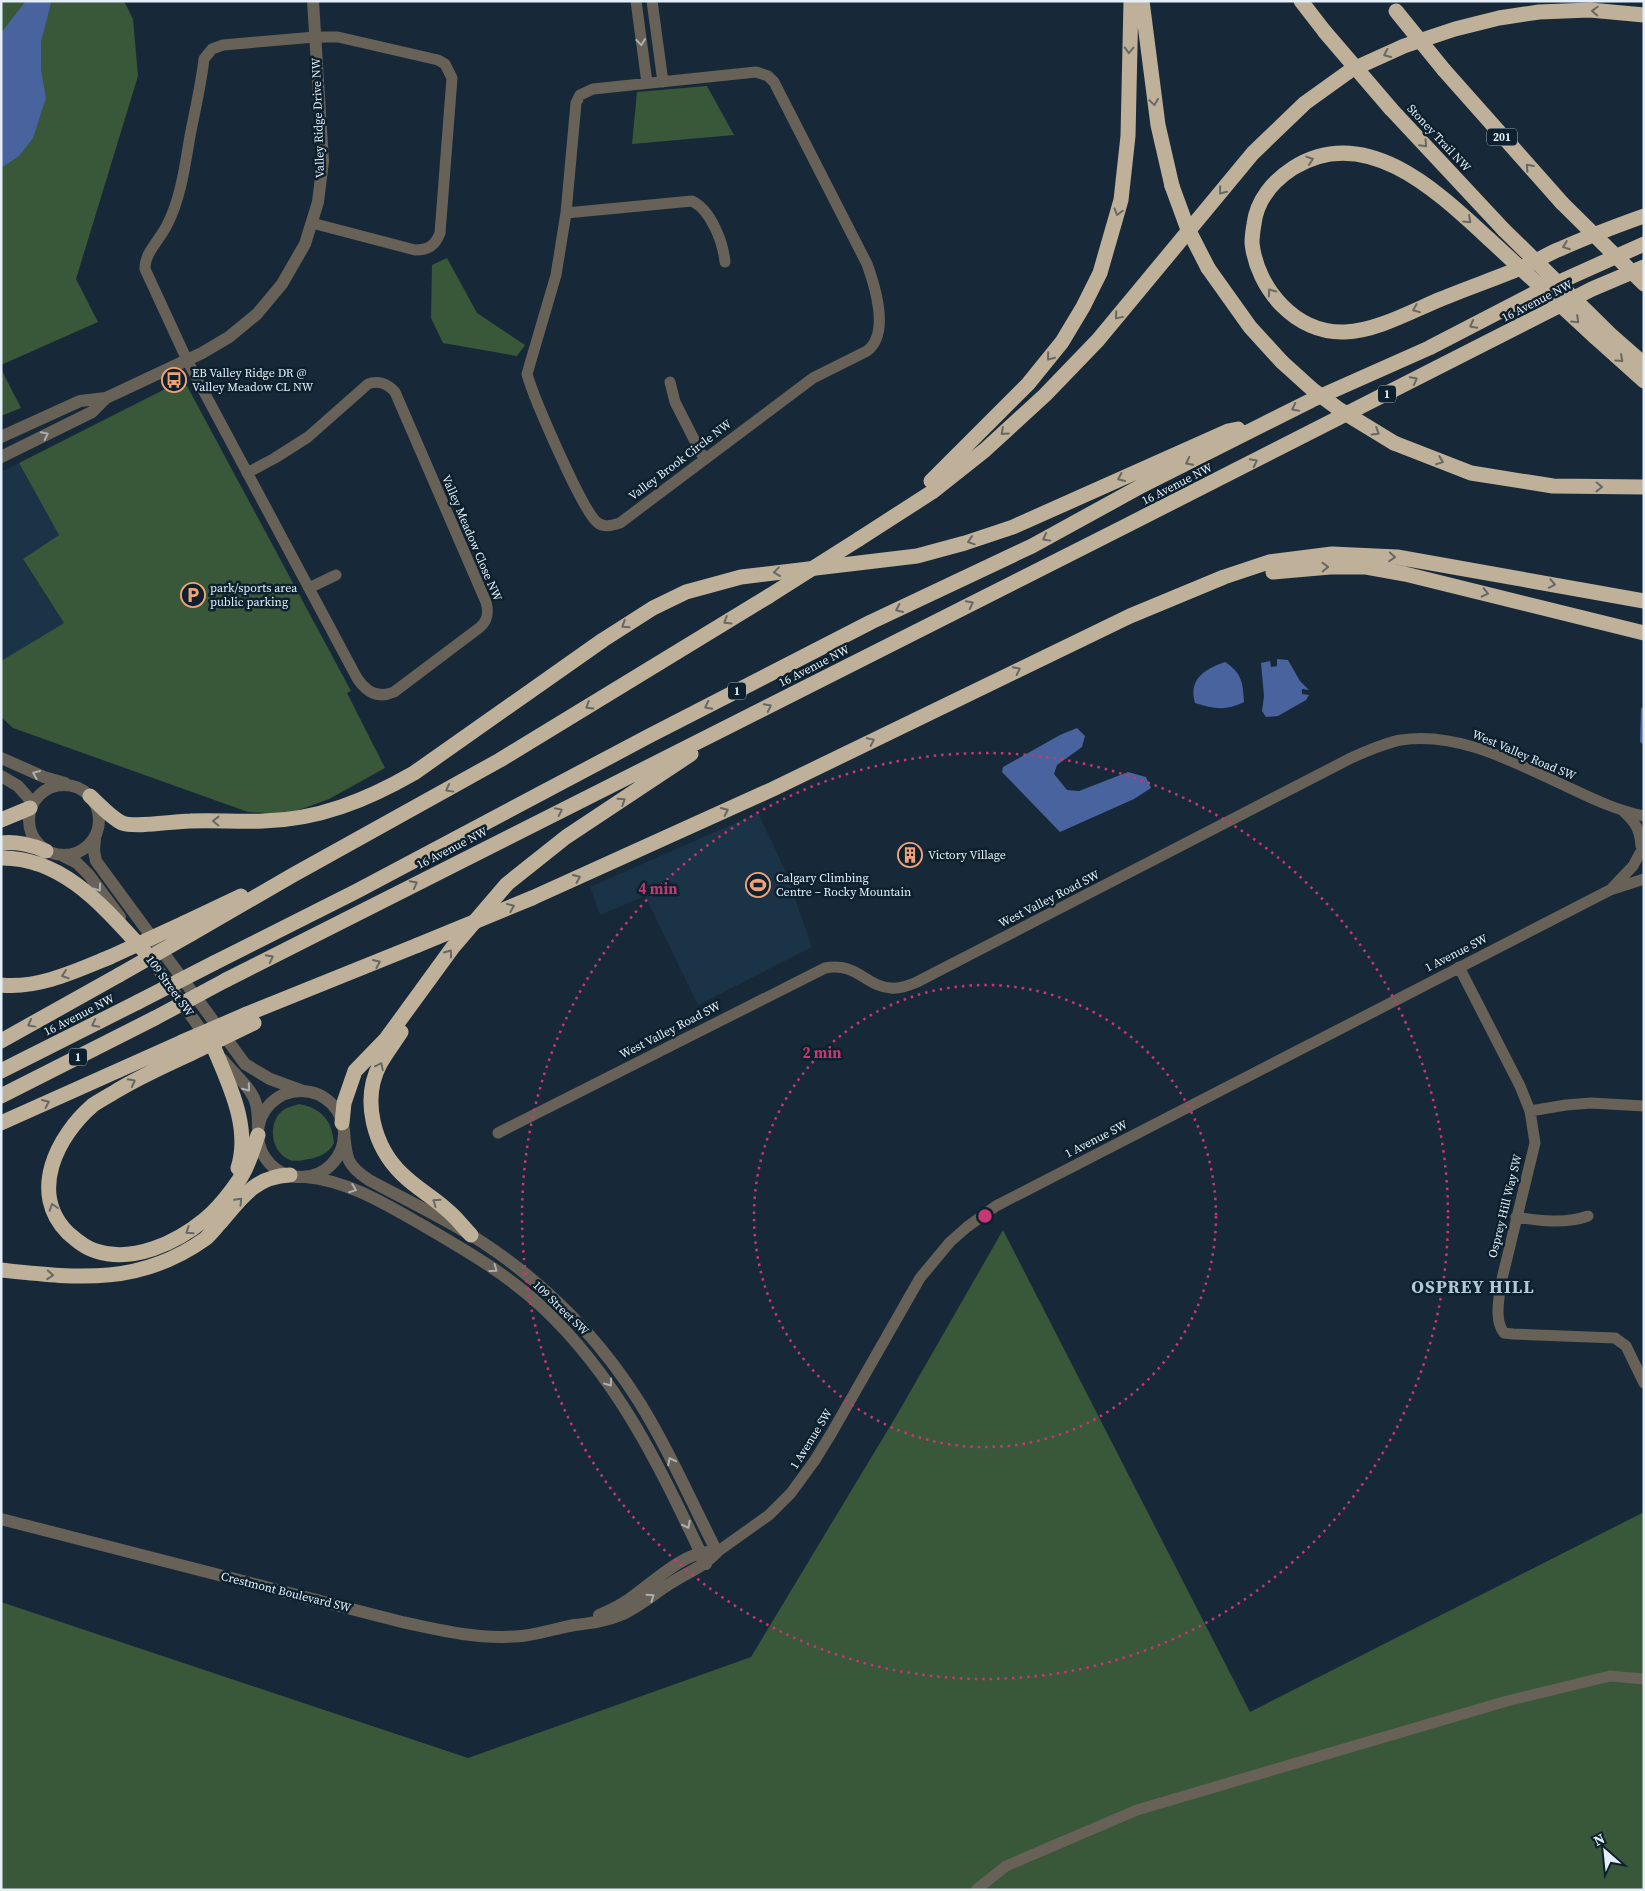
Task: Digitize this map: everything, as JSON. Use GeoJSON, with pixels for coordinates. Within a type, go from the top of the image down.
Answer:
{"type":"FeatureCollection","features":[{"type":"Feature","properties":{"kind":"highway"},"geometry":{"type":"LineString","coordinates":[[859,539],[932,480],[1028,384],[1062,342],[1083,307],[1100,273],[1122,200],[1128,136],[1131,1]]}},
{"type":"Feature","properties":{"kind":"highway"},"geometry":{"type":"LineString","coordinates":[[1142,1],[1158,125],[1172,186],[1187,227],[1208,268],[1250,327],[1282,362],[1313,390],[1340,410],[1394,444],[1471,473],[1553,486],[1644,487]]}},
{"type":"Feature","properties":{"kind":"highway","name":"Stoney Trail NW"},"geometry":{"type":"LineString","coordinates":[[1302,1],[1325,32],[1391,109],[1504,230],[1613,337],[1644,364]]}},
{"type":"Feature","properties":{"kind":"highway","name":"201"},"geometry":{"type":"LineString","coordinates":[[1392,6],[1444,70],[1562,202],[1644,284]]}},
{"type":"Feature","properties":{"kind":"highway"},"geometry":{"type":"LineString","coordinates":[[1,1041],[119,975],[187,929],[320,861],[500,760],[769,596],[932,492],[985,450],[1046,395],[1098,340],[1253,153],[1305,103],[1351,70],[1404,46],[1455,29],[1499,18],[1539,12],[1590,10],[1644,15]]}},
{"type":"Feature","properties":{"kind":"highway"},"geometry":{"type":"LineString","coordinates":[[1644,216],[1558,249],[1530,264],[1395,318],[1367,328],[1344,332],[1318,328],[1290,314],[1269,292],[1259,269],[1252,243],[1255,216],[1266,193],[1278,177],[1303,162],[1324,156],[1347,153],[1391,164],[1415,176],[1447,200],[1489,240],[1595,337],[1644,381]]}},
{"type":"Feature","properties":{"kind":"highway","name":"16 Avenue NW"},"geometry":{"type":"LineString","coordinates":[[1,1071],[357,891],[649,736],[862,627],[1032,546],[1143,485],[1264,424],[1312,400],[1428,348],[1537,292],[1644,244]]}},
{"type":"Feature","properties":{"kind":"highway","name":"16 Avenue NW"},"geometry":{"type":"LineString","coordinates":[[1,1096],[498,841],[1257,461],[1592,289],[1644,268]]}},
{"type":"Feature","properties":{"kind":"highway"},"geometry":{"type":"LineString","coordinates":[[90,796],[113,818],[124,824],[134,825],[192,820],[264,822],[305,818],[326,812],[351,804],[388,788],[414,773],[603,640],[653,608],[686,592],[742,577],[917,556],[965,544],[1013,527],[1228,431],[1264,424]]}},
{"type":"Feature","properties":{"kind":"highway"},"geometry":{"type":"LineString","coordinates":[[1,1123],[186,1048],[337,980],[532,898],[774,789],[1130,616],[1224,577],[1269,562],[1332,554],[1397,557],[1644,601]]}},
{"type":"Feature","properties":{"kind":"highway"},"geometry":{"type":"LineString","coordinates":[[1224,577],[1302,568],[1366,568],[1405,574],[1644,633]]}},
{"type":"Feature","properties":{"kind":"highway"},"geometry":{"type":"LineString","coordinates":[[343,1127],[344,1103],[354,1071],[386,1039],[453,947],[507,884],[566,837],[733,725]]}},
{"type":"Feature","properties":{"kind":"highway"},"geometry":{"type":"LineString","coordinates":[[1,820],[32,806]]}},
{"type":"Feature","properties":{"kind":"highway"},"geometry":{"type":"LineString","coordinates":[[1,843],[25,844],[46,851]]}},
{"type":"Feature","properties":{"kind":"highway"},"geometry":{"type":"LineString","coordinates":[[1,858],[13,858],[45,866],[72,879],[114,918],[146,954]]}},
{"type":"Feature","properties":{"kind":"highway"},"geometry":{"type":"LineString","coordinates":[[1,985],[15,986],[62,976],[187,929]]}},
{"type":"Feature","properties":{"kind":"highway"},"geometry":{"type":"LineString","coordinates":[[420,992],[402,1031],[380,1065],[374,1079],[372,1092],[374,1126],[384,1152],[400,1173],[420,1191],[448,1210],[471,1235]]}},
{"type":"Feature","properties":{"kind":"highway"},"geometry":{"type":"LineString","coordinates":[[186,1048],[94,1105],[70,1129],[53,1158],[48,1183],[51,1206],[59,1224],[78,1242],[96,1251],[126,1256],[178,1238],[205,1220],[225,1199],[242,1176],[258,1132]]}},
{"type":"Feature","properties":{"kind":"highway"},"geometry":{"type":"LineString","coordinates":[[214,1048],[238,1111],[241,1132],[240,1162],[225,1199]]}},
{"type":"Feature","properties":{"kind":"highway"},"geometry":{"type":"LineString","coordinates":[[1,1270],[89,1277],[129,1274],[173,1258],[207,1238],[232,1208],[259,1182],[276,1176],[290,1176]]}},
{"type":"Feature","properties":{"kind":"street","name":"Valley Ridge Drive NW"},"geometry":{"type":"LineString","coordinates":[[1,437],[80,401],[106,398],[222,342],[257,314],[272,297],[292,268],[305,244],[322,181],[313,1]]}},
{"type":"Feature","properties":{"kind":"street"},"geometry":{"type":"LineString","coordinates":[[636,1],[647,83]]}},
{"type":"Feature","properties":{"kind":"street"},"geometry":{"type":"LineString","coordinates":[[652,1],[663,82]]}},
{"type":"Feature","properties":{"kind":"street"},"geometry":{"type":"LineString","coordinates":[[312,223],[414,250],[427,249],[434,245],[440,233],[452,78],[445,64],[438,60],[338,37],[315,37]]}},
{"type":"Feature","properties":{"kind":"street","name":"Valley Meadow Close NW"},"geometry":{"type":"LineString","coordinates":[[247,473],[297,445],[318,430],[365,386],[376,382],[389,386],[395,392],[486,602],[488,613],[485,622],[398,689],[389,694],[377,694],[366,689],[357,678],[247,473],[187,360],[145,269],[144,264],[150,251],[167,225],[175,208],[206,56],[219,45],[315,37]]}},
{"type":"Feature","properties":{"kind":"street","name":"Valley Brook Circle NW"},"geometry":{"type":"LineString","coordinates":[[756,72],[771,78],[867,264],[876,290],[878,336],[871,348],[812,378],[620,523],[605,526],[596,522],[592,517],[564,462],[527,374],[556,275],[566,213],[575,107],[578,99],[580,95],[589,90],[647,83],[756,72]]}},
{"type":"Feature","properties":{"kind":"street"},"geometry":{"type":"LineString","coordinates":[[566,213],[692,201],[701,205],[705,210],[723,245],[725,262]]}},
{"type":"Feature","properties":{"kind":"street"},"geometry":{"type":"LineString","coordinates":[[670,382],[675,402],[704,459]]}},
{"type":"Feature","properties":{"kind":"street","name":"Valley Ridge Drive NW"},"geometry":{"type":"LineString","coordinates":[[1,456],[92,412],[106,398]]}},
{"type":"Feature","properties":{"kind":"street"},"geometry":{"type":"LineString","coordinates":[[309,588],[336,575]]}},
{"type":"Feature","properties":{"kind":"street","name":"West Valley Road SW"},"geometry":{"type":"LineString","coordinates":[[498,1133],[825,968],[848,968],[876,984],[890,988],[904,988],[1351,758],[1388,743],[1421,738],[1446,740],[1463,744],[1499,756],[1589,798],[1620,810],[1644,816]]}},
{"type":"Feature","properties":{"kind":"street"},"geometry":{"type":"LineString","coordinates":[[1,758],[44,777],[82,789],[95,803],[99,821],[95,838],[81,851],[63,856],[46,851],[34,839],[30,832],[29,816],[38,796],[54,786],[72,786]]}},
{"type":"Feature","properties":{"kind":"street"},"geometry":{"type":"LineString","coordinates":[[1,776],[18,786],[32,806]]}},
{"type":"Feature","properties":{"kind":"street","name":"West Valley Road SW"},"geometry":{"type":"LineString","coordinates":[[1620,810],[1631,819],[1640,833],[1642,855]]}},
{"type":"Feature","properties":{"kind":"street","name":"1 Avenue SW"},"geometry":{"type":"LineString","coordinates":[[1610,890],[1642,855],[1644,835]]}},
{"type":"Feature","properties":{"kind":"street","name":"109 Street SW"},"geometry":{"type":"LineString","coordinates":[[95,838],[94,850],[96,861],[245,1064],[270,1079],[303,1091]]}},
{"type":"Feature","properties":{"kind":"street","name":"109 Street SW"},"geometry":{"type":"LineString","coordinates":[[63,856],[77,863],[89,875],[214,1048],[234,1074],[250,1090],[256,1103],[258,1132]]}},
{"type":"Feature","properties":{"kind":"street","name":"1 Avenue SW"},"geometry":{"type":"LineString","coordinates":[[717,1552],[769,1515],[803,1479],[831,1434],[920,1278],[945,1248],[967,1227],[996,1206],[1459,967],[1610,890],[1644,879]]}},
{"type":"Feature","properties":{"kind":"street","name":"Osprey Hill Way SW"},"geometry":{"type":"LineString","coordinates":[[1459,967],[1520,1086],[1530,1112],[1535,1143],[1501,1283],[1498,1305],[1499,1323],[1504,1333],[1615,1338],[1626,1346],[1644,1383]]}},
{"type":"Feature","properties":{"kind":"street"},"geometry":{"type":"LineString","coordinates":[[303,1091],[318,1095],[331,1104],[340,1116],[343,1127],[342,1147],[334,1161],[321,1172],[306,1177],[290,1176],[276,1169],[270,1164],[261,1150],[258,1132],[263,1113],[274,1101],[288,1093],[303,1091]]}},
{"type":"Feature","properties":{"kind":"street"},"geometry":{"type":"LineString","coordinates":[[1530,1112],[1566,1105],[1591,1103],[1644,1106]]}},
{"type":"Feature","properties":{"kind":"street","name":"109 Street SW"},"geometry":{"type":"LineString","coordinates":[[343,1127],[347,1155],[355,1171],[471,1235],[499,1254],[540,1286],[581,1326],[630,1387],[657,1433],[717,1552]]}},
{"type":"Feature","properties":{"kind":"street","name":"109 Street SW"},"geometry":{"type":"LineString","coordinates":[[306,1177],[324,1178],[358,1191],[389,1206],[473,1254],[542,1307],[590,1359],[621,1401],[663,1476],[704,1558]]}},
{"type":"Feature","properties":{"kind":"street"},"geometry":{"type":"LineString","coordinates":[[1516,1217],[1538,1220],[1567,1220],[1588,1216]]}},
{"type":"Feature","properties":{"kind":"street","name":"Crestmont Boulevard SW"},"geometry":{"type":"LineString","coordinates":[[1,1519],[437,1630],[473,1636],[504,1637],[544,1633],[574,1626],[616,1607],[681,1562],[704,1558],[717,1552]]}},
{"type":"Feature","properties":{"kind":"street"},"geometry":{"type":"LineString","coordinates":[[976,1890],[1006,1866],[1137,1810],[1507,1701],[1610,1676],[1644,1679]]}},
{"type":"Feature","properties":{"kind":"shaded area"},"geometry":{"type":"Polygon","coordinates":[[[19,463],[60,535],[23,560],[64,623],[1,661],[1,472],[19,463]]]}},
{"type":"Feature","properties":{"kind":"shaded area"},"geometry":{"type":"Polygon","coordinates":[[[758,813],[785,870],[812,947],[698,1005],[645,896],[600,915],[590,887],[758,813]]]}},
{"type":"Feature","properties":{"kind":"green space"},"geometry":{"type":"Polygon","coordinates":[[[1,1],[124,1],[133,19],[138,76],[76,279],[98,322],[1,365],[1,1]]]}},
{"type":"Feature","properties":{"kind":"green space"},"geometry":{"type":"Polygon","coordinates":[[[707,86],[734,135],[632,144],[637,92],[707,86]]]}},
{"type":"Feature","properties":{"kind":"green space"},"geometry":{"type":"Polygon","coordinates":[[[447,258],[477,313],[525,345],[517,356],[443,343],[431,318],[432,265],[447,258]]]}},
{"type":"Feature","properties":{"kind":"green space"},"geometry":{"type":"Polygon","coordinates":[[[1,369],[21,408],[1,416],[1,369]]]}},
{"type":"Feature","properties":{"kind":"green space"},"geometry":{"type":"Polygon","coordinates":[[[175,384],[187,386],[351,691],[347,693],[385,768],[329,799],[288,814],[248,812],[13,728],[1,717],[1,661],[64,623],[23,559],[59,535],[19,463],[175,384]]]}},
{"type":"Feature","properties":{"kind":"green space"},"geometry":{"type":"Polygon","coordinates":[[[299,1104],[307,1106],[324,1116],[331,1128],[334,1143],[327,1152],[320,1156],[295,1161],[290,1160],[279,1151],[273,1138],[273,1130],[274,1123],[282,1111],[299,1104]]]}},
{"type":"Feature","properties":{"kind":"green space"},"geometry":{"type":"Polygon","coordinates":[[[1003,1230],[1250,1712],[1644,1512],[1644,1890],[1,1890],[1,1602],[468,1758],[751,1657],[898,1413],[1003,1230]]]}},
{"type":"Feature","properties":{"kind":"water"},"geometry":{"type":"Polygon","coordinates":[[[26,1],[49,1],[51,3],[41,42],[41,70],[46,98],[33,138],[19,156],[1,168],[1,33],[26,1]]]}},
{"type":"Feature","properties":{"kind":"water"},"geometry":{"type":"Polygon","coordinates":[[[1277,659],[1288,660],[1300,681],[1309,690],[1302,689],[1302,694],[1309,695],[1306,700],[1278,716],[1266,717],[1262,711],[1264,696],[1261,663],[1270,661],[1271,667],[1277,666],[1277,659]]]}},
{"type":"Feature","properties":{"kind":"water"},"geometry":{"type":"Polygon","coordinates":[[[1225,662],[1238,674],[1243,689],[1244,702],[1226,708],[1208,707],[1195,703],[1193,695],[1196,681],[1211,668],[1225,662]]]}},
{"type":"Feature","properties":{"kind":"water"},"geometry":{"type":"Polygon","coordinates":[[[1644,707],[1644,745],[1640,742],[1641,708],[1644,707]]]}},
{"type":"Feature","properties":{"kind":"water"},"geometry":{"type":"Polygon","coordinates":[[[1077,728],[1085,736],[1082,747],[1057,765],[1054,774],[1067,790],[1079,791],[1128,772],[1146,777],[1151,788],[1134,799],[1060,832],[1002,772],[1003,767],[1060,735],[1077,728]]]}},
{"type":"Feature","properties":{"kind":"place","name":"EB Valley Ridge DR @ Valley Meadow CL NW"},"geometry":{"type":"Point","coordinates":[174,380]}},
{"type":"Feature","properties":{"kind":"place","name":"park/sports area public parking"},"geometry":{"type":"Point","coordinates":[193,595]}},
{"type":"Feature","properties":{"kind":"place","name":"Victory Village"},"geometry":{"type":"Point","coordinates":[910,855]}},
{"type":"Feature","properties":{"kind":"place","name":"Calgary Climbing Centre – Rocky Mountain"},"geometry":{"type":"Point","coordinates":[758,885]}},
{"type":"Feature","properties":{"kind":"district","name":"OSPREY HILL"},"geometry":{"type":"Point","coordinates":[1473,1286]}}]}
